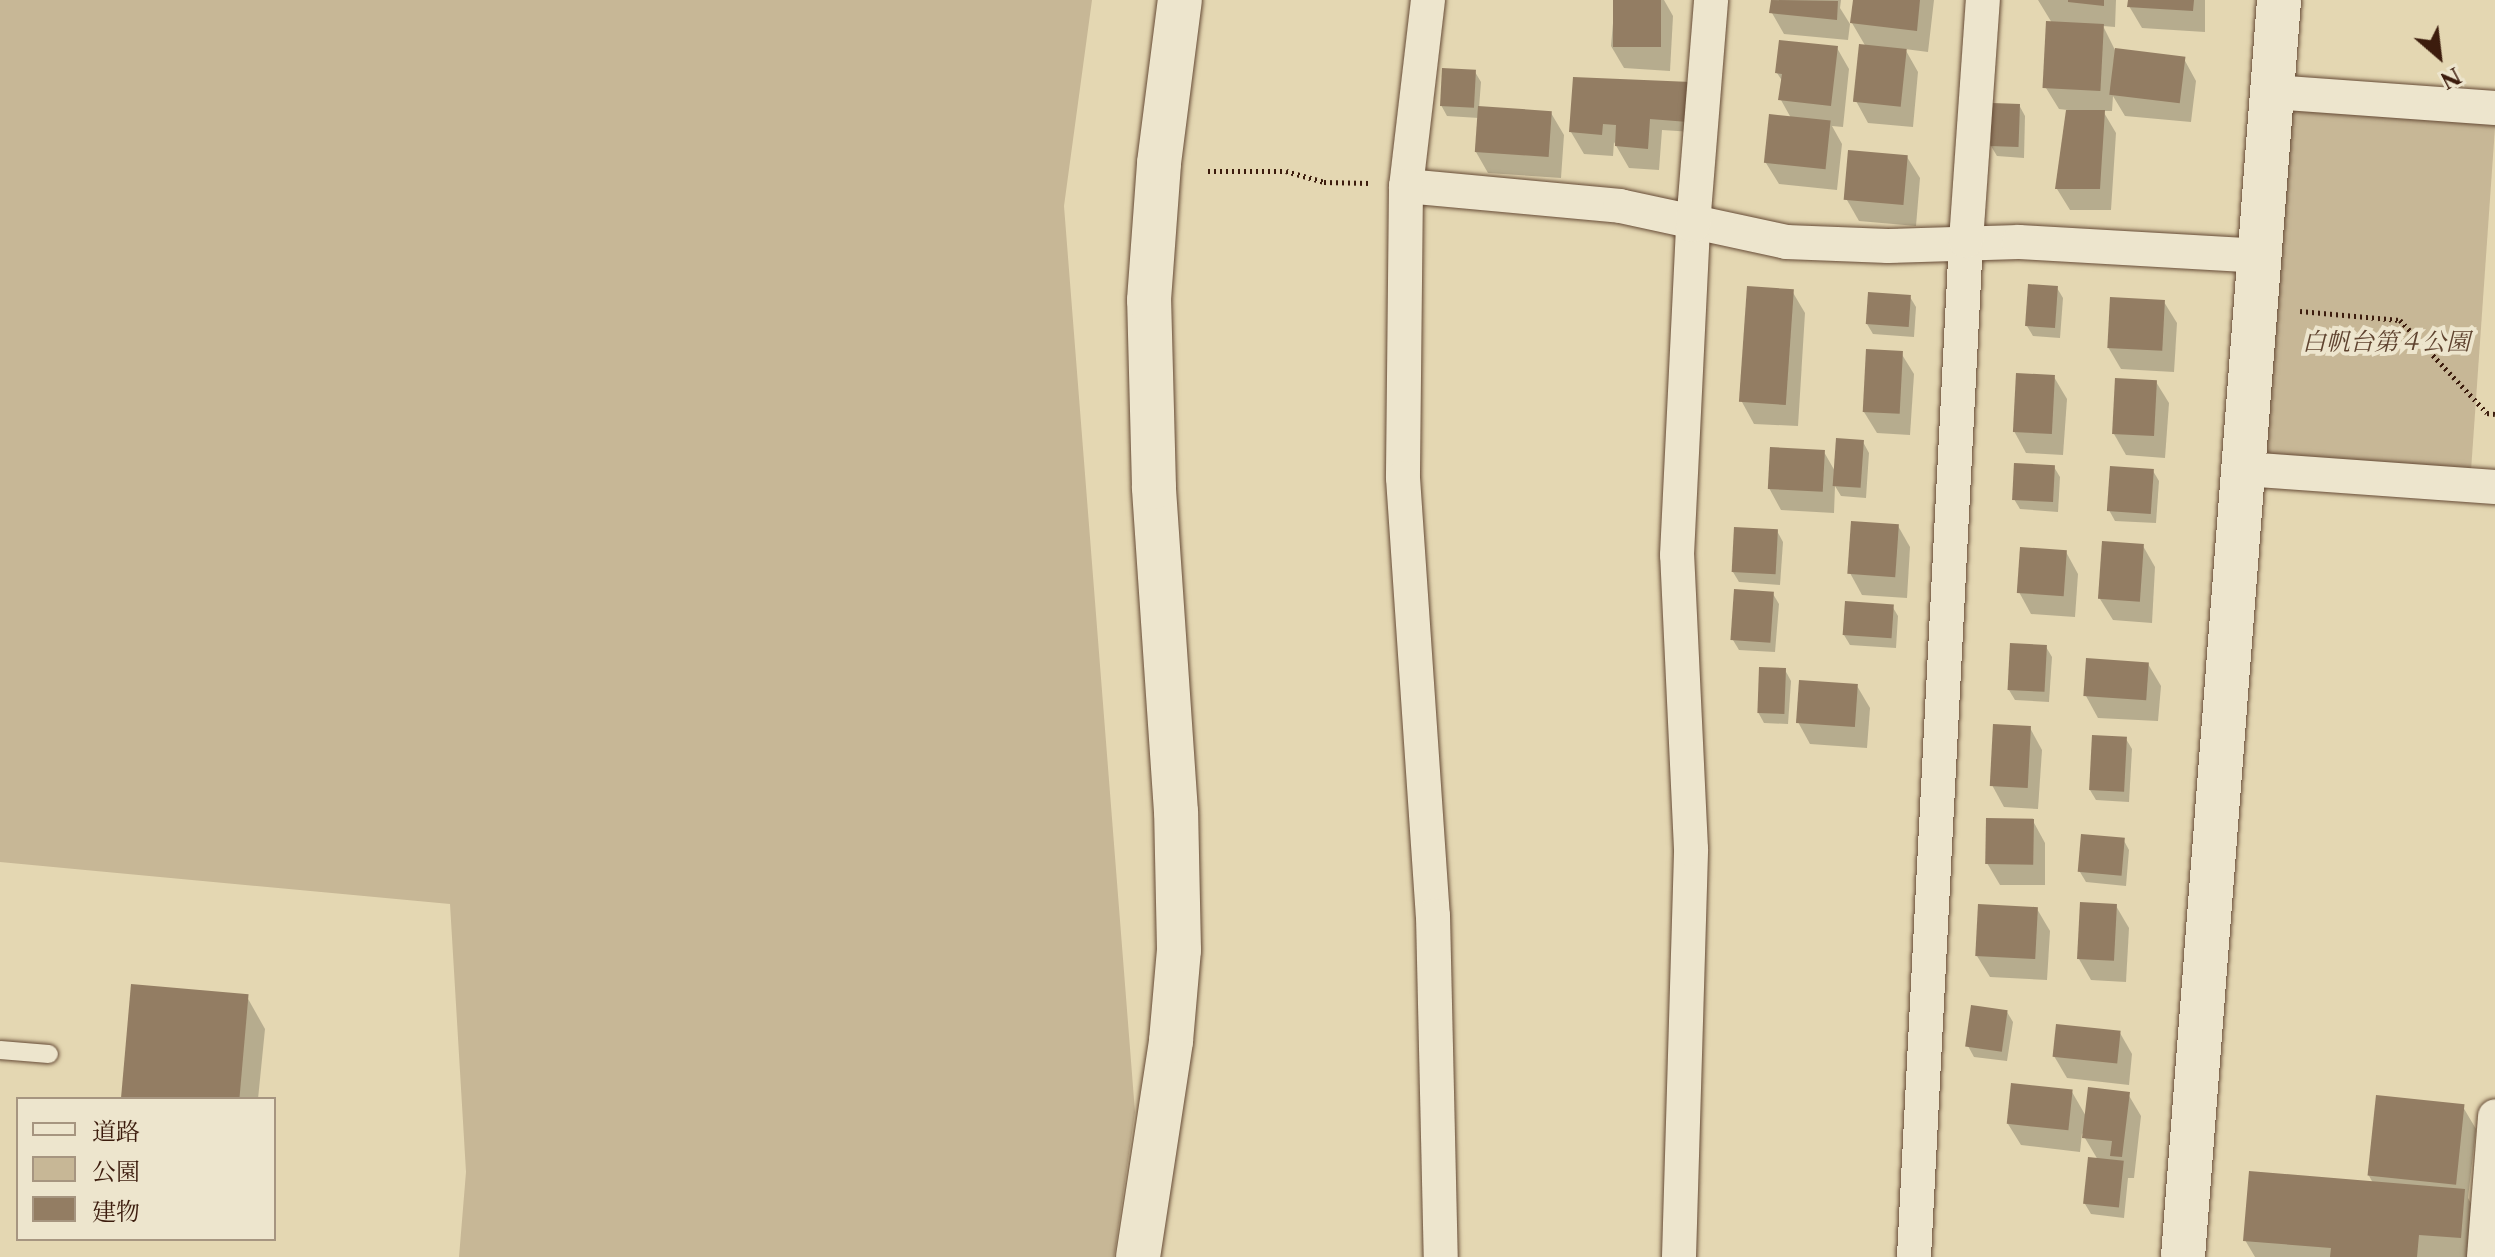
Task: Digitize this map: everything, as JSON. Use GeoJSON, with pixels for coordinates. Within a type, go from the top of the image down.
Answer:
{"type":"FeatureCollection","features":[{"type":"Feature","properties":{"kind":"street"},"geometry":{"type":"LineString","coordinates":[[1138,1257],[1171,1041],[1179,950],[1176,812],[1154,487],[1149,300],[1159,163],[1180,0]]}},
{"type":"Feature","properties":{"kind":"street"},"geometry":{"type":"LineString","coordinates":[[1428,0],[1406,186],[1403,478],[1433,916],[1441,1257]]}},
{"type":"Feature","properties":{"kind":"street"},"geometry":{"type":"LineString","coordinates":[[1679,1257],[1691,849],[1677,555],[1693,225],[1711,0]]}},
{"type":"Feature","properties":{"kind":"street"},"geometry":{"type":"LineString","coordinates":[[1914,1257],[1966,241],[1983,0]]}},
{"type":"Feature","properties":{"kind":"street"},"geometry":{"type":"LineString","coordinates":[[2183,1257],[2279,0]]}},
{"type":"Feature","properties":{"kind":"street"},"geometry":{"type":"LineString","coordinates":[[2272,92],[2495,108]]}},
{"type":"Feature","properties":{"kind":"street"},"geometry":{"type":"LineString","coordinates":[[1406,186],[1620,206],[1693,225],[1786,242],[1888,246],[1966,241],[2259,256]]}},
{"type":"Feature","properties":{"kind":"street"},"geometry":{"type":"LineString","coordinates":[[2244,469],[2495,487]]}},
{"type":"Feature","properties":{"kind":"street"},"geometry":{"type":"LineString","coordinates":[[2484,1257],[2495,1116]]}},
{"type":"Feature","properties":{"kind":"lane"},"geometry":{"type":"LineString","coordinates":[[0,1050],[49,1054]]}},
{"type":"Feature","properties":{"kind":"path"},"geometry":{"type":"LineString","coordinates":[[1208,171],[1286,171],[1324,182],[1351,185],[1380,182],[1406,186]]}},
{"type":"Feature","properties":{"kind":"path"},"geometry":{"type":"LineString","coordinates":[[2255,307],[2400,320],[2487,413],[2495,414]]}},
{"type":"Feature","properties":{"kind":"green space"},"geometry":{"type":"Polygon","coordinates":[[[0,0],[1092,0],[1064,206],[1135,1112],[1114,1257],[459,1257],[466,1172],[450,904],[0,862],[0,0]]]}},
{"type":"Feature","properties":{"kind":"green space","name":"白帆台第４公園"},"geometry":{"type":"Polygon","coordinates":[[[2289,106],[2495,120],[2471,470],[2265,455],[2289,106]]]}},
{"type":"Feature","properties":{"kind":"building"},"geometry":{"type":"Polygon","coordinates":[[[1613,0],[1661,0],[1661,47],[1613,47],[1613,0]]]}},
{"type":"Feature","properties":{"kind":"building"},"geometry":{"type":"Polygon","coordinates":[[[1771,0],[1838,1],[1837,20],[1769,13],[1771,0]]]}},
{"type":"Feature","properties":{"kind":"building"},"geometry":{"type":"Polygon","coordinates":[[[1853,0],[1920,0],[1917,31],[1850,23],[1853,0]]]}},
{"type":"Feature","properties":{"kind":"building"},"geometry":{"type":"Polygon","coordinates":[[[2104,0],[2104,6],[2068,2],[2104,0]]]}},
{"type":"Feature","properties":{"kind":"building"},"geometry":{"type":"Polygon","coordinates":[[[2128,0],[2194,0],[2193,11],[2127,7],[2128,0]]]}},
{"type":"Feature","properties":{"kind":"building"},"geometry":{"type":"Polygon","coordinates":[[[2046,21],[2104,24],[2100,91],[2042,88],[2046,21]]]}},
{"type":"Feature","properties":{"kind":"building"},"geometry":{"type":"Polygon","coordinates":[[[1779,40],[1838,46],[1831,106],[1778,100],[1782,74],[1775,73],[1779,40]]]}},
{"type":"Feature","properties":{"kind":"building"},"geometry":{"type":"Polygon","coordinates":[[[1859,44],[1907,49],[1901,107],[1853,102],[1859,44]]]}},
{"type":"Feature","properties":{"kind":"building"},"geometry":{"type":"Polygon","coordinates":[[[2115,48],[2185,57],[2180,103],[2109,95],[2115,48]]]}},
{"type":"Feature","properties":{"kind":"building"},"geometry":{"type":"Polygon","coordinates":[[[1442,68],[1476,70],[1474,108],[1440,106],[1442,68]]]}},
{"type":"Feature","properties":{"kind":"building"},"geometry":{"type":"Polygon","coordinates":[[[1573,77],[1691,82],[1688,122],[1650,119],[1648,149],[1615,146],[1616,125],[1603,124],[1602,135],[1569,132],[1573,77]]]}},
{"type":"Feature","properties":{"kind":"building"},"geometry":{"type":"Polygon","coordinates":[[[1992,103],[2020,104],[2018,147],[1990,146],[1992,103]]]}},
{"type":"Feature","properties":{"kind":"building"},"geometry":{"type":"Polygon","coordinates":[[[1478,106],[1552,111],[1549,157],[1475,152],[1478,106]]]}},
{"type":"Feature","properties":{"kind":"building"},"geometry":{"type":"Polygon","coordinates":[[[2066,110],[2105,110],[2100,189],[2055,189],[2066,110]]]}},
{"type":"Feature","properties":{"kind":"building"},"geometry":{"type":"Polygon","coordinates":[[[1769,114],[1831,120],[1826,169],[1764,163],[1769,114]]]}},
{"type":"Feature","properties":{"kind":"building"},"geometry":{"type":"Polygon","coordinates":[[[1848,150],[1908,155],[1903,205],[1844,200],[1848,150]]]}},
{"type":"Feature","properties":{"kind":"building"},"geometry":{"type":"Polygon","coordinates":[[[2028,284],[2058,286],[2055,328],[2025,326],[2028,284]]]}},
{"type":"Feature","properties":{"kind":"building"},"geometry":{"type":"Polygon","coordinates":[[[1747,286],[1794,289],[1786,405],[1739,402],[1747,286]]]}},
{"type":"Feature","properties":{"kind":"building"},"geometry":{"type":"Polygon","coordinates":[[[1868,292],[1911,295],[1909,327],[1866,324],[1868,292]]]}},
{"type":"Feature","properties":{"kind":"building"},"geometry":{"type":"Polygon","coordinates":[[[2110,297],[2165,300],[2162,351],[2107,348],[2110,297]]]}},
{"type":"Feature","properties":{"kind":"building"},"geometry":{"type":"Polygon","coordinates":[[[1866,349],[1903,351],[1900,414],[1863,412],[1866,349]]]}},
{"type":"Feature","properties":{"kind":"building"},"geometry":{"type":"Polygon","coordinates":[[[2016,373],[2055,375],[2052,434],[2013,432],[2016,373]]]}},
{"type":"Feature","properties":{"kind":"building"},"geometry":{"type":"Polygon","coordinates":[[[2115,378],[2157,380],[2154,436],[2112,434],[2115,378]]]}},
{"type":"Feature","properties":{"kind":"building"},"geometry":{"type":"Polygon","coordinates":[[[1836,438],[1864,440],[1861,488],[1833,486],[1836,438]]]}},
{"type":"Feature","properties":{"kind":"building"},"geometry":{"type":"Polygon","coordinates":[[[1770,447],[1825,450],[1823,492],[1768,489],[1770,447]]]}},
{"type":"Feature","properties":{"kind":"building"},"geometry":{"type":"Polygon","coordinates":[[[2014,463],[2055,465],[2053,502],[2012,500],[2014,463]]]}},
{"type":"Feature","properties":{"kind":"building"},"geometry":{"type":"Polygon","coordinates":[[[2110,466],[2154,469],[2151,514],[2107,511],[2110,466]]]}},
{"type":"Feature","properties":{"kind":"building"},"geometry":{"type":"Polygon","coordinates":[[[1851,521],[1899,524],[1895,577],[1847,574],[1851,521]]]}},
{"type":"Feature","properties":{"kind":"building"},"geometry":{"type":"Polygon","coordinates":[[[1734,527],[1778,529],[1776,574],[1732,572],[1734,527]]]}},
{"type":"Feature","properties":{"kind":"building"},"geometry":{"type":"Polygon","coordinates":[[[2102,541],[2144,544],[2140,602],[2098,599],[2102,541]]]}},
{"type":"Feature","properties":{"kind":"building"},"geometry":{"type":"Polygon","coordinates":[[[2020,547],[2067,550],[2064,596],[2017,593],[2020,547]]]}},
{"type":"Feature","properties":{"kind":"building"},"geometry":{"type":"Polygon","coordinates":[[[1734,589],[1774,592],[1770,643],[1730,640],[1734,589]]]}},
{"type":"Feature","properties":{"kind":"building"},"geometry":{"type":"Polygon","coordinates":[[[1845,601],[1894,604],[1892,638],[1843,635],[1845,601]]]}},
{"type":"Feature","properties":{"kind":"building"},"geometry":{"type":"Polygon","coordinates":[[[2010,643],[2047,645],[2044,692],[2008,690],[2010,643]]]}},
{"type":"Feature","properties":{"kind":"building"},"geometry":{"type":"Polygon","coordinates":[[[2086,658],[2149,662],[2146,700],[2083,696],[2086,658]]]}},
{"type":"Feature","properties":{"kind":"building"},"geometry":{"type":"Polygon","coordinates":[[[1759,667],[1786,668],[1784,714],[1757,713],[1759,667]]]}},
{"type":"Feature","properties":{"kind":"building"},"geometry":{"type":"Polygon","coordinates":[[[1799,680],[1858,684],[1855,727],[1796,723],[1799,680]]]}},
{"type":"Feature","properties":{"kind":"building"},"geometry":{"type":"Polygon","coordinates":[[[1993,724],[2031,726],[2028,788],[1990,786],[1993,724]]]}},
{"type":"Feature","properties":{"kind":"building"},"geometry":{"type":"Polygon","coordinates":[[[2092,735],[2127,737],[2124,792],[2089,790],[2092,735]]]}},
{"type":"Feature","properties":{"kind":"building"},"geometry":{"type":"Polygon","coordinates":[[[1986,818],[2034,819],[2033,865],[1985,864],[1986,818]]]}},
{"type":"Feature","properties":{"kind":"building"},"geometry":{"type":"Polygon","coordinates":[[[2081,834],[2125,838],[2122,876],[2078,872],[2081,834]]]}},
{"type":"Feature","properties":{"kind":"building"},"geometry":{"type":"Polygon","coordinates":[[[2080,902],[2117,904],[2114,961],[2077,959],[2080,902]]]}},
{"type":"Feature","properties":{"kind":"building"},"geometry":{"type":"Polygon","coordinates":[[[1978,904],[2038,907],[2035,959],[1975,956],[1978,904]]]}},
{"type":"Feature","properties":{"kind":"building"},"geometry":{"type":"Polygon","coordinates":[[[131,984],[249,994],[240,1097],[121,1097],[131,984]]]}},
{"type":"Feature","properties":{"kind":"building"},"geometry":{"type":"Polygon","coordinates":[[[1971,1005],[2008,1010],[2002,1052],[1965,1047],[1971,1005]]]}},
{"type":"Feature","properties":{"kind":"building"},"geometry":{"type":"Polygon","coordinates":[[[2056,1024],[2121,1031],[2117,1064],[2053,1057],[2056,1024]]]}},
{"type":"Feature","properties":{"kind":"building"},"geometry":{"type":"Polygon","coordinates":[[[2011,1083],[2073,1089],[2068,1130],[2007,1124],[2011,1083]]]}},
{"type":"Feature","properties":{"kind":"building"},"geometry":{"type":"Polygon","coordinates":[[[2088,1087],[2130,1092],[2122,1157],[2110,1156],[2112,1141],[2082,1138],[2088,1087]]]}},
{"type":"Feature","properties":{"kind":"building"},"geometry":{"type":"Polygon","coordinates":[[[2376,1095],[2465,1104],[2456,1185],[2368,1176],[2376,1095]]]}},
{"type":"Feature","properties":{"kind":"building"},"geometry":{"type":"Polygon","coordinates":[[[2088,1157],[2124,1161],[2119,1208],[2083,1204],[2088,1157]]]}},
{"type":"Feature","properties":{"kind":"building"},"geometry":{"type":"Polygon","coordinates":[[[2249,1171],[2465,1189],[2461,1238],[2419,1235],[2417,1257],[2330,1257],[2331,1248],[2243,1241],[2249,1171]]]}}]}
